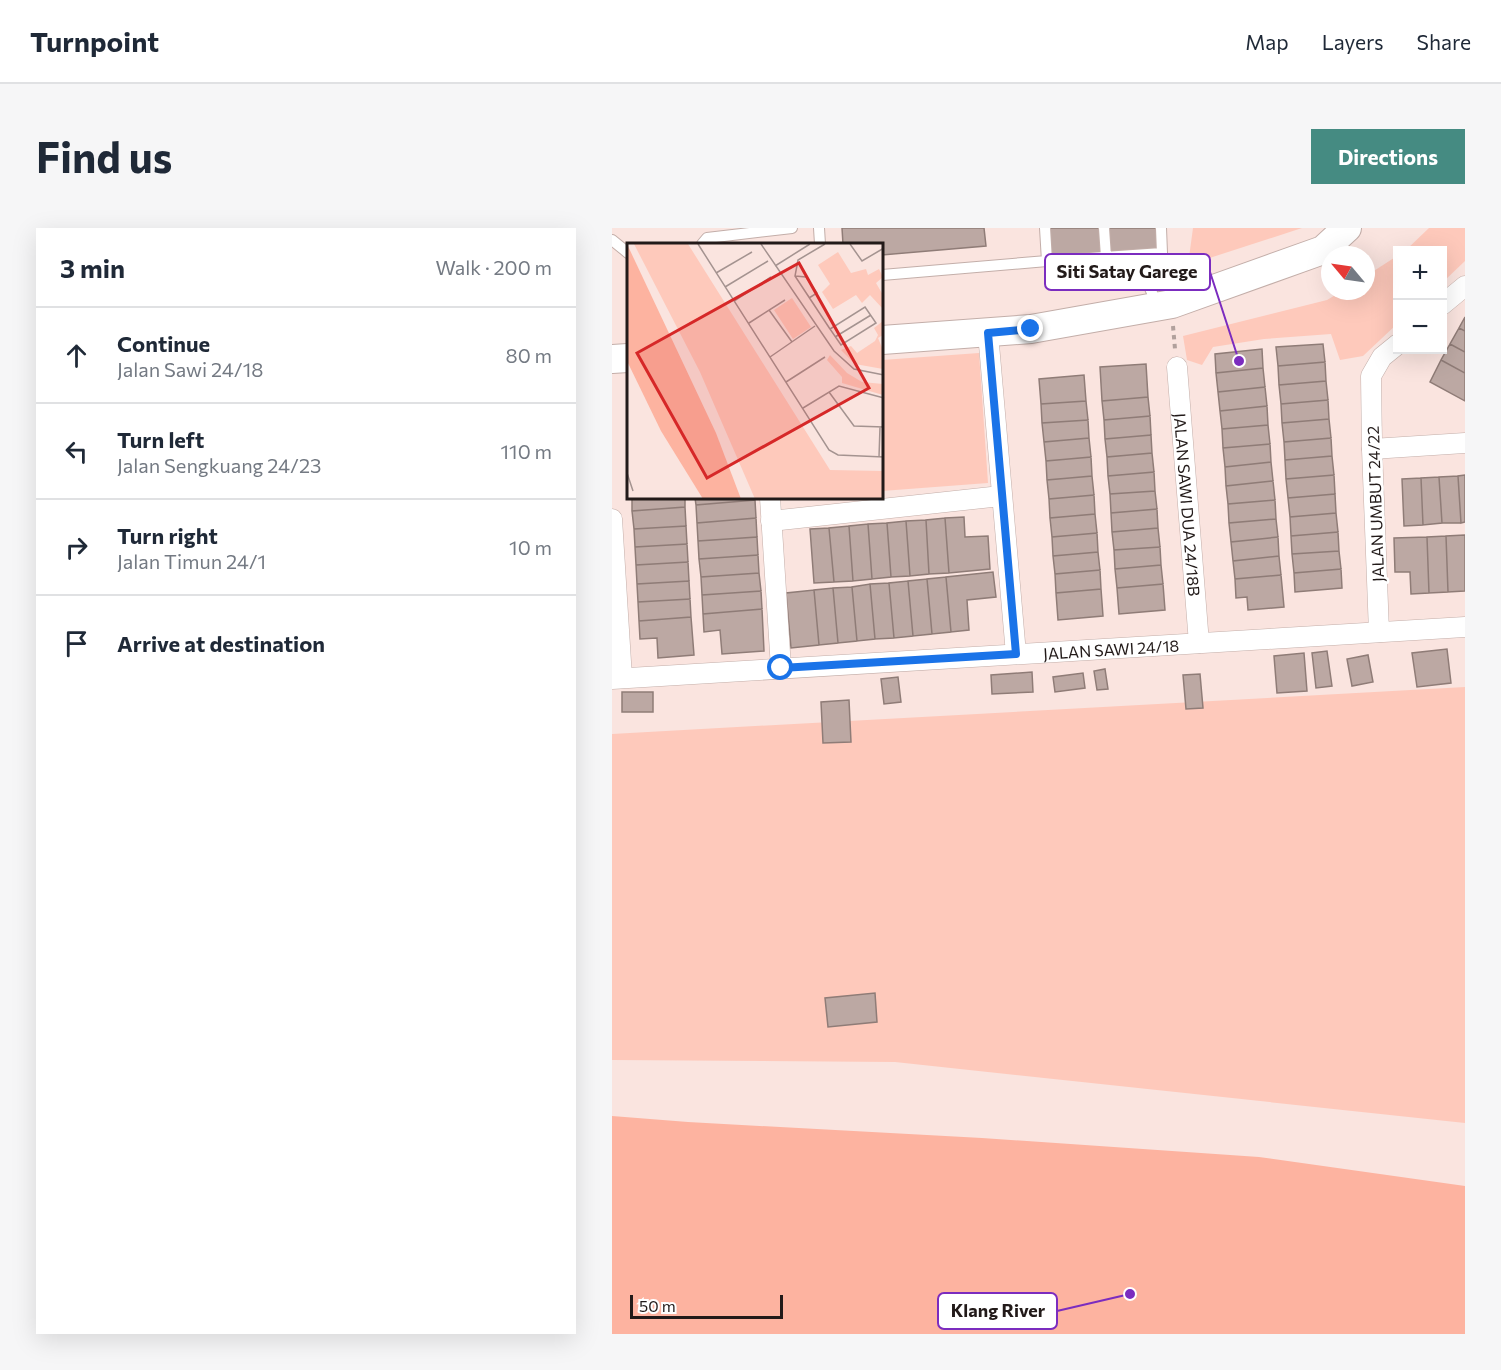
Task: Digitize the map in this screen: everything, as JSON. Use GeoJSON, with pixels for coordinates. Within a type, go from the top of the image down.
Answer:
{"type":"FeatureCollection","features":[{"type":"Feature","properties":{"kind":"street"},"geometry":{"type":"LineString","coordinates":[[884,340],[1031,329],[1165,306],[1323,250],[1347,228]]}},
{"type":"Feature","properties":{"kind":"street"},"geometry":{"type":"LineString","coordinates":[[1447,302],[1465,286]]}},
{"type":"Feature","properties":{"kind":"street"},"geometry":{"type":"LineString","coordinates":[[988,333],[1016,654]]}},
{"type":"Feature","properties":{"kind":"street","name":"JALAN UMBUT 24/22"},"geometry":{"type":"LineString","coordinates":[[1379,632],[1371,376],[1382,357],[1393,348]]}},
{"type":"Feature","properties":{"kind":"street"},"geometry":{"type":"LineString","coordinates":[[612,359],[627,357]]}},
{"type":"Feature","properties":{"kind":"street","name":"JALAN SAWI DUA 24/18B"},"geometry":{"type":"LineString","coordinates":[[1177,367],[1199,643]]}},
{"type":"Feature","properties":{"kind":"street"},"geometry":{"type":"LineString","coordinates":[[1372,449],[1465,443]]}},
{"type":"Feature","properties":{"kind":"street"},"geometry":{"type":"LineString","coordinates":[[771,521],[1001,496]]}},
{"type":"Feature","properties":{"kind":"street"},"geometry":{"type":"LineString","coordinates":[[770,500],[781,668]]}},
{"type":"Feature","properties":{"kind":"street"},"geometry":{"type":"LineString","coordinates":[[612,519],[617,678]]}},
{"type":"Feature","properties":{"kind":"street","name":"JALAN SAWI 24/18"},"geometry":{"type":"LineString","coordinates":[[617,678],[1465,627]]}},
{"type":"Feature","properties":{"kind":"lane"},"geometry":{"type":"LineString","coordinates":[[703,243],[707,238],[792,228]]}},
{"type":"Feature","properties":{"kind":"lane"},"geometry":{"type":"LineString","coordinates":[[819,228],[820,243]]}},
{"type":"Feature","properties":{"kind":"lane"},"geometry":{"type":"LineString","coordinates":[[1045,228],[1047,261]]}},
{"type":"Feature","properties":{"kind":"lane"},"geometry":{"type":"LineString","coordinates":[[1104,228],[1106,257]]}},
{"type":"Feature","properties":{"kind":"lane"},"geometry":{"type":"LineString","coordinates":[[884,275],[1162,253],[1161,228]]}},
{"type":"Feature","properties":{"kind":"lane"},"geometry":{"type":"LineString","coordinates":[[612,240],[627,252]]}},
{"type":"Feature","properties":{"kind":"lane"},"geometry":{"type":"LineString","coordinates":[[1135,255],[1165,306]]}},
{"type":"Feature","properties":{"kind":"path"},"geometry":{"type":"LineString","coordinates":[[1165,306],[1177,367]]}},
{"type":"Feature","properties":{"kind":"shaded area"},"geometry":{"type":"Polygon","coordinates":[[[1193,228],[1302,228],[1188,265],[1193,228]]]}},
{"type":"Feature","properties":{"kind":"shaded area"},"geometry":{"type":"Polygon","coordinates":[[[1429,228],[1465,228],[1465,261],[1447,278],[1447,246],[1410,246],[1429,228]]]}},
{"type":"Feature","properties":{"kind":"shaded area"},"geometry":{"type":"Polygon","coordinates":[[[1393,259],[1393,328],[1363,356],[1340,360],[1331,334],[1264,339],[1213,347],[1202,365],[1187,360],[1183,336],[1327,300],[1375,300],[1375,270],[1393,259]]]}},
{"type":"Feature","properties":{"kind":"shaded area"},"geometry":{"type":"Polygon","coordinates":[[[979,353],[988,483],[884,491],[884,360],[979,353]]]}},
{"type":"Feature","properties":{"kind":"shaded area"},"geometry":{"type":"Polygon","coordinates":[[[1465,687],[1465,1123],[895,1062],[612,1060],[612,734],[1465,687]]]}},
{"type":"Feature","properties":{"kind":"shaded area"},"geometry":{"type":"Polygon","coordinates":[[[612,1116],[1259,1157],[1465,1186],[1465,1334],[612,1334],[612,1116]]]}},
{"type":"Feature","properties":{"kind":"building"},"geometry":{"type":"Polygon","coordinates":[[[842,228],[984,228],[986,246],[884,255],[884,243],[843,243],[842,228]]]}},
{"type":"Feature","properties":{"kind":"building"},"geometry":{"type":"Polygon","coordinates":[[[1045,228],[1161,228],[1162,253],[1047,261],[1045,228]]]}},
{"type":"Feature","properties":{"kind":"building"},"geometry":{"type":"Polygon","coordinates":[[[1465,317],[1465,331],[1459,328],[1465,317]]]}},
{"type":"Feature","properties":{"kind":"building"},"geometry":{"type":"Polygon","coordinates":[[[1459,328],[1465,331],[1465,352],[1450,344],[1459,328]]]}},
{"type":"Feature","properties":{"kind":"building"},"geometry":{"type":"Polygon","coordinates":[[[1323,344],[1325,362],[1278,366],[1276,347],[1323,344]]]}},
{"type":"Feature","properties":{"kind":"building"},"geometry":{"type":"Polygon","coordinates":[[[1450,344],[1465,352],[1465,373],[1441,360],[1444,354],[1447,354],[1450,344]]]}},
{"type":"Feature","properties":{"kind":"building"},"geometry":{"type":"Polygon","coordinates":[[[1262,349],[1263,368],[1216,373],[1215,354],[1262,349]]]}},
{"type":"Feature","properties":{"kind":"building"},"geometry":{"type":"Polygon","coordinates":[[[1441,360],[1465,373],[1465,401],[1430,382],[1441,360]]]}},
{"type":"Feature","properties":{"kind":"building"},"geometry":{"type":"Polygon","coordinates":[[[1325,362],[1326,381],[1279,385],[1278,366],[1325,362]]]}},
{"type":"Feature","properties":{"kind":"building"},"geometry":{"type":"Polygon","coordinates":[[[1146,364],[1148,397],[1102,401],[1100,367],[1146,364]]]}},
{"type":"Feature","properties":{"kind":"building"},"geometry":{"type":"Polygon","coordinates":[[[1263,368],[1265,387],[1218,392],[1216,373],[1263,368]]]}},
{"type":"Feature","properties":{"kind":"building"},"geometry":{"type":"Polygon","coordinates":[[[1084,375],[1086,401],[1041,404],[1039,379],[1084,375]]]}},
{"type":"Feature","properties":{"kind":"building"},"geometry":{"type":"Polygon","coordinates":[[[1326,381],[1328,400],[1281,404],[1279,385],[1326,381]]]}},
{"type":"Feature","properties":{"kind":"building"},"geometry":{"type":"Polygon","coordinates":[[[1265,387],[1267,406],[1220,411],[1218,392],[1265,387]]]}},
{"type":"Feature","properties":{"kind":"building"},"geometry":{"type":"Polygon","coordinates":[[[1148,397],[1150,416],[1104,420],[1102,401],[1148,397]]]}},
{"type":"Feature","properties":{"kind":"building"},"geometry":{"type":"Polygon","coordinates":[[[1328,400],[1329,419],[1282,423],[1281,404],[1328,400]]]}},
{"type":"Feature","properties":{"kind":"building"},"geometry":{"type":"Polygon","coordinates":[[[1086,401],[1088,420],[1042,423],[1041,404],[1086,401]]]}},
{"type":"Feature","properties":{"kind":"building"},"geometry":{"type":"Polygon","coordinates":[[[1267,406],[1268,425],[1222,429],[1220,411],[1267,406]]]}},
{"type":"Feature","properties":{"kind":"building"},"geometry":{"type":"Polygon","coordinates":[[[1150,416],[1151,435],[1105,439],[1104,420],[1150,416]]]}},
{"type":"Feature","properties":{"kind":"building"},"geometry":{"type":"Polygon","coordinates":[[[1329,419],[1331,438],[1284,442],[1282,423],[1329,419]]]}},
{"type":"Feature","properties":{"kind":"building"},"geometry":{"type":"Polygon","coordinates":[[[1088,420],[1089,438],[1044,442],[1042,423],[1088,420]]]}},
{"type":"Feature","properties":{"kind":"building"},"geometry":{"type":"Polygon","coordinates":[[[1268,425],[1270,444],[1223,448],[1222,429],[1268,425]]]}},
{"type":"Feature","properties":{"kind":"building"},"geometry":{"type":"Polygon","coordinates":[[[1151,435],[1152,453],[1107,457],[1105,439],[1151,435]]]}},
{"type":"Feature","properties":{"kind":"building"},"geometry":{"type":"Polygon","coordinates":[[[1089,438],[1091,457],[1046,461],[1044,442],[1089,438]]]}},
{"type":"Feature","properties":{"kind":"building"},"geometry":{"type":"Polygon","coordinates":[[[1331,438],[1332,456],[1285,460],[1284,442],[1331,438]]]}},
{"type":"Feature","properties":{"kind":"building"},"geometry":{"type":"Polygon","coordinates":[[[1270,444],[1271,462],[1225,467],[1223,448],[1270,444]]]}},
{"type":"Feature","properties":{"kind":"building"},"geometry":{"type":"Polygon","coordinates":[[[1152,453],[1154,472],[1108,476],[1107,457],[1152,453]]]}},
{"type":"Feature","properties":{"kind":"building"},"geometry":{"type":"Polygon","coordinates":[[[1332,456],[1334,475],[1286,479],[1285,460],[1332,456]]]}},
{"type":"Feature","properties":{"kind":"building"},"geometry":{"type":"Polygon","coordinates":[[[1091,457],[1092,476],[1047,480],[1046,461],[1091,457]]]}},
{"type":"Feature","properties":{"kind":"building"},"geometry":{"type":"Polygon","coordinates":[[[1271,462],[1273,481],[1226,486],[1225,467],[1271,462]]]}},
{"type":"Feature","properties":{"kind":"building"},"geometry":{"type":"Polygon","coordinates":[[[1154,472],[1155,491],[1110,494],[1108,476],[1154,472]]]}},
{"type":"Feature","properties":{"kind":"building"},"geometry":{"type":"Polygon","coordinates":[[[1334,475],[1335,494],[1288,498],[1286,479],[1334,475]]]}},
{"type":"Feature","properties":{"kind":"building"},"geometry":{"type":"Polygon","coordinates":[[[1465,475],[1465,522],[1461,523],[1458,476],[1465,475]]]}},
{"type":"Feature","properties":{"kind":"building"},"geometry":{"type":"Polygon","coordinates":[[[1092,476],[1094,495],[1049,499],[1047,480],[1092,476]]]}},
{"type":"Feature","properties":{"kind":"building"},"geometry":{"type":"Polygon","coordinates":[[[1458,476],[1461,523],[1442,523],[1439,477],[1458,476]]]}},
{"type":"Feature","properties":{"kind":"building"},"geometry":{"type":"Polygon","coordinates":[[[1439,477],[1442,523],[1423,525],[1421,478],[1439,477]]]}},
{"type":"Feature","properties":{"kind":"building"},"geometry":{"type":"Polygon","coordinates":[[[1421,478],[1423,525],[1404,526],[1402,479],[1421,478]]]}},
{"type":"Feature","properties":{"kind":"building"},"geometry":{"type":"Polygon","coordinates":[[[1273,481],[1275,500],[1228,504],[1226,486],[1273,481]]]}},
{"type":"Feature","properties":{"kind":"building"},"geometry":{"type":"Polygon","coordinates":[[[1155,491],[1157,509],[1111,513],[1110,494],[1155,491]]]}},
{"type":"Feature","properties":{"kind":"building"},"geometry":{"type":"Polygon","coordinates":[[[1335,494],[1336,513],[1290,517],[1288,498],[1335,494]]]}},
{"type":"Feature","properties":{"kind":"building"},"geometry":{"type":"Polygon","coordinates":[[[1094,495],[1095,514],[1050,518],[1049,499],[1094,495]]]}},
{"type":"Feature","properties":{"kind":"building"},"geometry":{"type":"Polygon","coordinates":[[[632,500],[685,500],[685,507],[632,511],[632,500]]]}},
{"type":"Feature","properties":{"kind":"building"},"geometry":{"type":"Polygon","coordinates":[[[695,500],[755,500],[696,505],[695,500]]]}},
{"type":"Feature","properties":{"kind":"building"},"geometry":{"type":"Polygon","coordinates":[[[755,500],[756,518],[697,523],[696,505],[755,500]]]}},
{"type":"Feature","properties":{"kind":"building"},"geometry":{"type":"Polygon","coordinates":[[[1275,500],[1276,519],[1229,523],[1228,504],[1275,500]]]}},
{"type":"Feature","properties":{"kind":"building"},"geometry":{"type":"Polygon","coordinates":[[[685,507],[686,526],[634,529],[632,511],[685,507]]]}},
{"type":"Feature","properties":{"kind":"building"},"geometry":{"type":"Polygon","coordinates":[[[1157,509],[1158,528],[1112,532],[1111,513],[1157,509]]]}},
{"type":"Feature","properties":{"kind":"building"},"geometry":{"type":"Polygon","coordinates":[[[1336,513],[1338,532],[1291,536],[1290,517],[1336,513]]]}},
{"type":"Feature","properties":{"kind":"building"},"geometry":{"type":"Polygon","coordinates":[[[1095,514],[1097,533],[1052,537],[1050,518],[1095,514]]]}},
{"type":"Feature","properties":{"kind":"building"},"geometry":{"type":"Polygon","coordinates":[[[964,517],[965,537],[988,536],[990,569],[949,573],[945,518],[964,517]]]}},
{"type":"Feature","properties":{"kind":"building"},"geometry":{"type":"Polygon","coordinates":[[[756,518],[757,537],[698,541],[697,523],[756,518]]]}},
{"type":"Feature","properties":{"kind":"building"},"geometry":{"type":"Polygon","coordinates":[[[945,518],[949,573],[929,574],[926,520],[945,518]]]}},
{"type":"Feature","properties":{"kind":"building"},"geometry":{"type":"Polygon","coordinates":[[[1276,519],[1278,537],[1231,542],[1229,523],[1276,519]]]}},
{"type":"Feature","properties":{"kind":"building"},"geometry":{"type":"Polygon","coordinates":[[[926,520],[929,574],[910,576],[906,521],[926,520]]]}},
{"type":"Feature","properties":{"kind":"building"},"geometry":{"type":"Polygon","coordinates":[[[906,521],[910,576],[891,577],[887,523],[906,521]]]}},
{"type":"Feature","properties":{"kind":"building"},"geometry":{"type":"Polygon","coordinates":[[[887,523],[891,577],[872,579],[868,524],[887,523]]]}},
{"type":"Feature","properties":{"kind":"building"},"geometry":{"type":"Polygon","coordinates":[[[868,524],[872,579],[853,581],[849,526],[868,524]]]}},
{"type":"Feature","properties":{"kind":"building"},"geometry":{"type":"Polygon","coordinates":[[[686,526],[687,544],[635,547],[634,529],[686,526]]]}},
{"type":"Feature","properties":{"kind":"building"},"geometry":{"type":"Polygon","coordinates":[[[849,526],[853,581],[834,582],[829,528],[849,526]]]}},
{"type":"Feature","properties":{"kind":"building"},"geometry":{"type":"Polygon","coordinates":[[[829,528],[834,582],[814,583],[810,529],[829,528]]]}},
{"type":"Feature","properties":{"kind":"building"},"geometry":{"type":"Polygon","coordinates":[[[1158,528],[1160,547],[1114,550],[1112,532],[1158,528]]]}},
{"type":"Feature","properties":{"kind":"building"},"geometry":{"type":"Polygon","coordinates":[[[1338,532],[1339,551],[1292,554],[1291,536],[1338,532]]]}},
{"type":"Feature","properties":{"kind":"building"},"geometry":{"type":"Polygon","coordinates":[[[1097,533],[1098,552],[1053,556],[1052,537],[1097,533]]]}},
{"type":"Feature","properties":{"kind":"building"},"geometry":{"type":"Polygon","coordinates":[[[1465,535],[1465,591],[1448,592],[1446,536],[1465,535]]]}},
{"type":"Feature","properties":{"kind":"building"},"geometry":{"type":"Polygon","coordinates":[[[1446,536],[1448,592],[1429,593],[1427,537],[1446,536]]]}},
{"type":"Feature","properties":{"kind":"building"},"geometry":{"type":"Polygon","coordinates":[[[757,537],[758,555],[699,559],[698,541],[757,537]]]}},
{"type":"Feature","properties":{"kind":"building"},"geometry":{"type":"Polygon","coordinates":[[[1278,537],[1279,556],[1233,561],[1231,542],[1278,537]]]}},
{"type":"Feature","properties":{"kind":"building"},"geometry":{"type":"Polygon","coordinates":[[[1427,537],[1429,593],[1411,594],[1410,572],[1395,572],[1394,538],[1427,537]]]}},
{"type":"Feature","properties":{"kind":"building"},"geometry":{"type":"Polygon","coordinates":[[[687,544],[688,562],[636,565],[635,547],[687,544]]]}},
{"type":"Feature","properties":{"kind":"building"},"geometry":{"type":"Polygon","coordinates":[[[1160,547],[1161,565],[1115,569],[1114,550],[1160,547]]]}},
{"type":"Feature","properties":{"kind":"building"},"geometry":{"type":"Polygon","coordinates":[[[1339,551],[1341,569],[1294,573],[1292,554],[1339,551]]]}},
{"type":"Feature","properties":{"kind":"building"},"geometry":{"type":"Polygon","coordinates":[[[1098,552],[1100,570],[1055,574],[1053,556],[1098,552]]]}},
{"type":"Feature","properties":{"kind":"building"},"geometry":{"type":"Polygon","coordinates":[[[758,555],[759,573],[701,577],[699,559],[758,555]]]}},
{"type":"Feature","properties":{"kind":"building"},"geometry":{"type":"Polygon","coordinates":[[[1279,556],[1281,575],[1235,579],[1233,561],[1279,556]]]}},
{"type":"Feature","properties":{"kind":"building"},"geometry":{"type":"Polygon","coordinates":[[[688,562],[689,581],[637,584],[636,565],[688,562]]]}},
{"type":"Feature","properties":{"kind":"building"},"geometry":{"type":"Polygon","coordinates":[[[1161,565],[1163,584],[1117,588],[1115,569],[1161,565]]]}},
{"type":"Feature","properties":{"kind":"building"},"geometry":{"type":"Polygon","coordinates":[[[1341,569],[1342,588],[1295,592],[1294,573],[1341,569]]]}},
{"type":"Feature","properties":{"kind":"building"},"geometry":{"type":"Polygon","coordinates":[[[1100,570],[1101,589],[1056,593],[1055,574],[1100,570]]]}},
{"type":"Feature","properties":{"kind":"building"},"geometry":{"type":"Polygon","coordinates":[[[993,572],[996,597],[967,600],[969,630],[951,632],[946,577],[993,572]]]}},
{"type":"Feature","properties":{"kind":"building"},"geometry":{"type":"Polygon","coordinates":[[[759,573],[761,591],[702,595],[701,577],[759,573]]]}},
{"type":"Feature","properties":{"kind":"building"},"geometry":{"type":"Polygon","coordinates":[[[1281,575],[1284,607],[1248,610],[1247,597],[1236,598],[1235,579],[1281,575]]]}},
{"type":"Feature","properties":{"kind":"building"},"geometry":{"type":"Polygon","coordinates":[[[946,577],[951,632],[932,634],[927,579],[946,577]]]}},
{"type":"Feature","properties":{"kind":"building"},"geometry":{"type":"Polygon","coordinates":[[[927,579],[932,634],[913,636],[908,581],[927,579]]]}},
{"type":"Feature","properties":{"kind":"building"},"geometry":{"type":"Polygon","coordinates":[[[689,581],[690,599],[638,602],[637,584],[689,581]]]}},
{"type":"Feature","properties":{"kind":"building"},"geometry":{"type":"Polygon","coordinates":[[[908,581],[913,636],[894,638],[889,583],[908,581]]]}},
{"type":"Feature","properties":{"kind":"building"},"geometry":{"type":"Polygon","coordinates":[[[889,583],[894,638],[875,639],[870,584],[889,583]]]}},
{"type":"Feature","properties":{"kind":"building"},"geometry":{"type":"Polygon","coordinates":[[[870,584],[875,639],[857,641],[852,587],[870,584]]]}},
{"type":"Feature","properties":{"kind":"building"},"geometry":{"type":"Polygon","coordinates":[[[1163,584],[1165,610],[1119,614],[1117,588],[1163,584]]]}},
{"type":"Feature","properties":{"kind":"building"},"geometry":{"type":"Polygon","coordinates":[[[852,587],[857,641],[838,643],[833,588],[852,587]]]}},
{"type":"Feature","properties":{"kind":"building"},"geometry":{"type":"Polygon","coordinates":[[[833,588],[838,643],[819,645],[814,590],[833,588]]]}},
{"type":"Feature","properties":{"kind":"building"},"geometry":{"type":"Polygon","coordinates":[[[1101,589],[1103,616],[1058,620],[1056,593],[1101,589]]]}},
{"type":"Feature","properties":{"kind":"building"},"geometry":{"type":"Polygon","coordinates":[[[814,590],[819,645],[791,648],[786,593],[814,590]]]}},
{"type":"Feature","properties":{"kind":"building"},"geometry":{"type":"Polygon","coordinates":[[[761,591],[762,609],[703,614],[702,595],[761,591]]]}},
{"type":"Feature","properties":{"kind":"building"},"geometry":{"type":"Polygon","coordinates":[[[690,599],[691,617],[639,621],[638,602],[690,599]]]}},
{"type":"Feature","properties":{"kind":"building"},"geometry":{"type":"Polygon","coordinates":[[[762,609],[764,651],[722,654],[720,630],[704,632],[703,614],[762,609]]]}},
{"type":"Feature","properties":{"kind":"building"},"geometry":{"type":"Polygon","coordinates":[[[691,617],[694,655],[658,658],[657,638],[640,639],[639,621],[691,617]]]}},
{"type":"Feature","properties":{"kind":"building"},"geometry":{"type":"Polygon","coordinates":[[[1447,649],[1451,683],[1417,687],[1412,653],[1447,649]]]}},
{"type":"Feature","properties":{"kind":"building"},"geometry":{"type":"Polygon","coordinates":[[[1327,651],[1332,686],[1316,688],[1312,653],[1327,651]]]}},
{"type":"Feature","properties":{"kind":"building"},"geometry":{"type":"Polygon","coordinates":[[[1304,653],[1307,691],[1277,693],[1274,656],[1304,653]]]}},
{"type":"Feature","properties":{"kind":"building"},"geometry":{"type":"Polygon","coordinates":[[[1368,655],[1373,682],[1352,686],[1347,659],[1368,655]]]}},
{"type":"Feature","properties":{"kind":"building"},"geometry":{"type":"Polygon","coordinates":[[[1105,669],[1108,689],[1097,690],[1094,671],[1105,669]]]}},
{"type":"Feature","properties":{"kind":"building"},"geometry":{"type":"Polygon","coordinates":[[[1032,672],[1033,692],[992,694],[991,675],[1032,672]]]}},
{"type":"Feature","properties":{"kind":"building"},"geometry":{"type":"Polygon","coordinates":[[[1083,673],[1085,688],[1055,692],[1053,677],[1083,673]]]}},
{"type":"Feature","properties":{"kind":"building"},"geometry":{"type":"Polygon","coordinates":[[[1200,674],[1203,708],[1186,709],[1183,675],[1200,674]]]}},
{"type":"Feature","properties":{"kind":"building"},"geometry":{"type":"Polygon","coordinates":[[[898,677],[901,702],[884,704],[881,679],[898,677]]]}},
{"type":"Feature","properties":{"kind":"building"},"geometry":{"type":"Polygon","coordinates":[[[622,692],[653,692],[653,712],[622,712],[622,692]]]}},
{"type":"Feature","properties":{"kind":"building"},"geometry":{"type":"Polygon","coordinates":[[[849,700],[851,742],[823,743],[821,702],[849,700]]]}},
{"type":"Feature","properties":{"kind":"building"},"geometry":{"type":"Polygon","coordinates":[[[875,993],[877,1022],[828,1027],[825,998],[875,993]]]}},
{"type":"Feature","properties":{"kind":"place","name":"Siti Satay Garege"},"geometry":{"type":"Point","coordinates":[1239,361]}},
{"type":"Feature","properties":{"kind":"place","name":"Klang River"},"geometry":{"type":"Point","coordinates":[1130,1294]}},
{"type":"Feature","properties":{"kind":"route"},"geometry":{"type":"LineString","coordinates":[[781,668],[1016,654],[988,333],[1031,329]]}}]}
